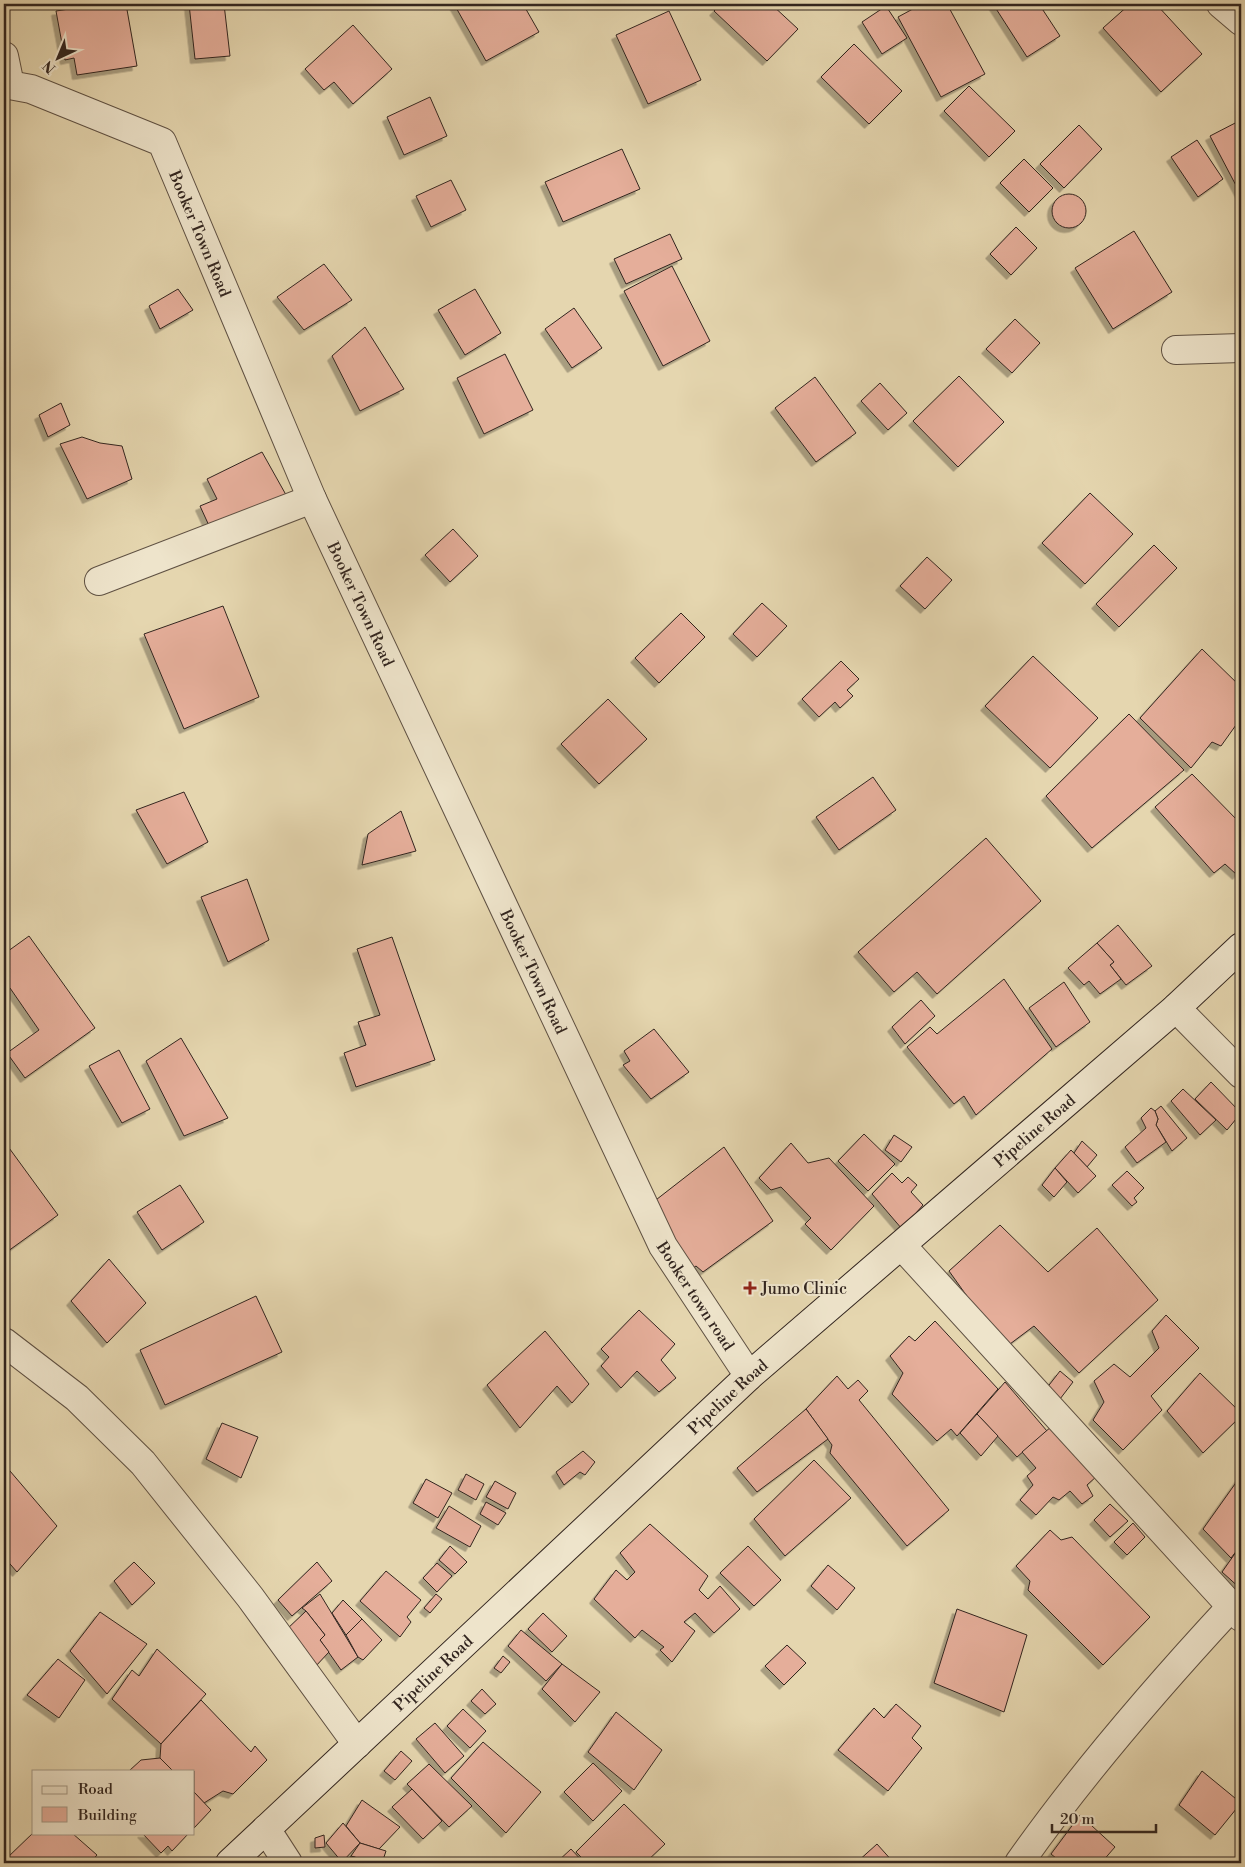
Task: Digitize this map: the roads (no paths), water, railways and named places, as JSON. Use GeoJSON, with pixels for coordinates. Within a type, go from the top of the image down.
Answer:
{"type":"FeatureCollection","features":[{"type":"Feature","properties":{"kind":"street"},"geometry":{"type":"LineString","coordinates":[[1221,4],[1241,21]]}},
{"type":"Feature","properties":{"kind":"street"},"geometry":{"type":"LineString","coordinates":[[4,56],[7,84]]}},
{"type":"Feature","properties":{"kind":"street","name":"Booker Town Road"},"geometry":{"type":"LineString","coordinates":[[7,84],[31,89],[162,142],[312,499],[648,1213]]}},
{"type":"Feature","properties":{"kind":"street"},"geometry":{"type":"LineString","coordinates":[[1176,350],[1241,348]]}},
{"type":"Feature","properties":{"kind":"street"},"geometry":{"type":"LineString","coordinates":[[99,581],[312,499]]}},
{"type":"Feature","properties":{"kind":"street","name":"Pipeline Road"},"geometry":{"type":"LineString","coordinates":[[230,1863],[750,1376],[1176,1008],[1241,947]]}},
{"type":"Feature","properties":{"kind":"street"},"geometry":{"type":"LineString","coordinates":[[1176,1008],[1241,1074]]}},
{"type":"Feature","properties":{"kind":"street","name":"Booker town road"},"geometry":{"type":"LineString","coordinates":[[648,1213],[663,1246],[750,1376]]}},
{"type":"Feature","properties":{"kind":"street"},"geometry":{"type":"LineString","coordinates":[[902,1246],[1236,1612],[1157,1687],[1058,1808],[1019,1863]]}},
{"type":"Feature","properties":{"kind":"street"},"geometry":{"type":"LineString","coordinates":[[4,1342],[77,1398],[143,1463],[250,1597],[357,1744]]}},
{"type":"Feature","properties":{"kind":"street"},"geometry":{"type":"LineString","coordinates":[[266,1829],[288,1863]]}},
{"type":"Feature","properties":{"kind":"place","name":"Jumo Clinic"},"geometry":{"type":"Point","coordinates":[750,1288]}}]}
